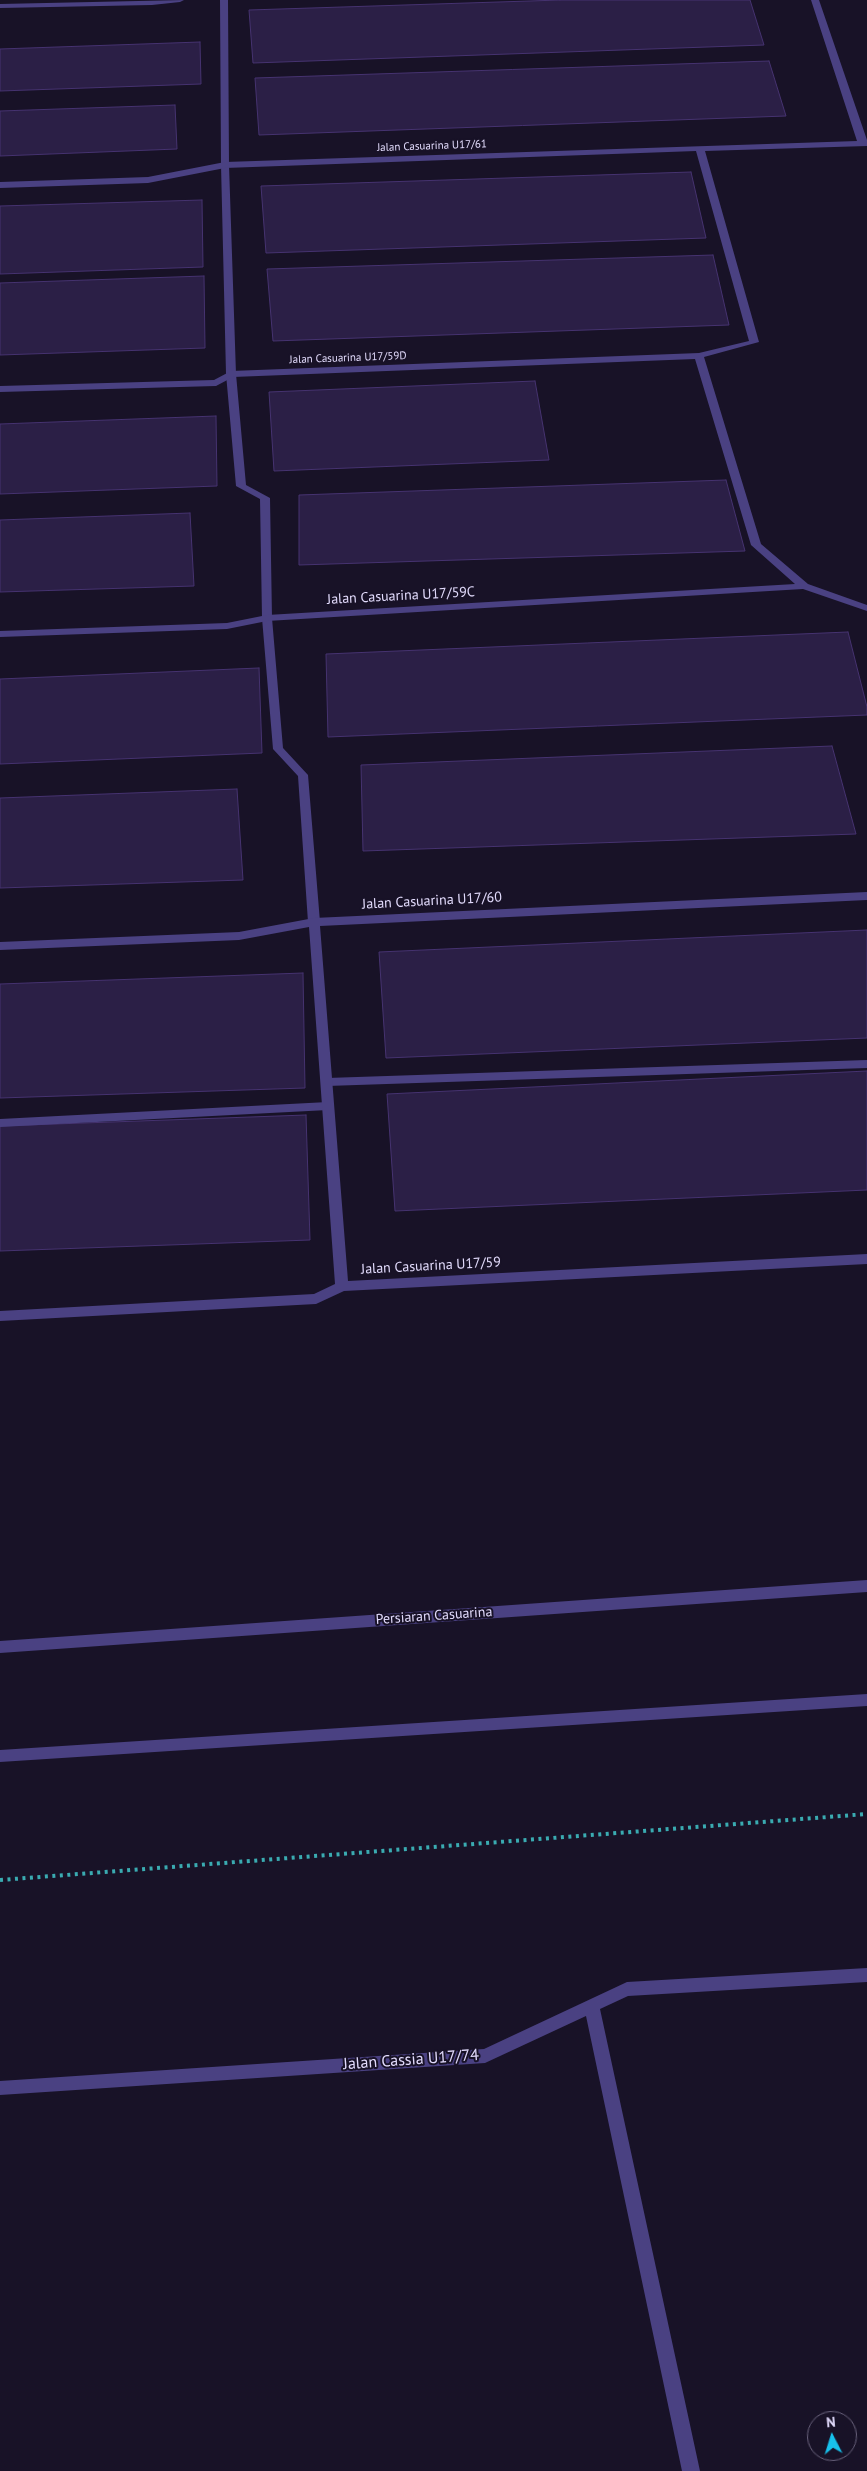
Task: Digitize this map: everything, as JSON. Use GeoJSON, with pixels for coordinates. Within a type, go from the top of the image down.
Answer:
{"type":"FeatureCollection","features":[{"type":"Feature","properties":{"kind":"street"},"geometry":{"type":"LineString","coordinates":[[0,6],[152,3],[180,0]]}},
{"type":"Feature","properties":{"kind":"street"},"geometry":{"type":"LineString","coordinates":[[224,0],[225,165],[231,374],[241,486],[265,498],[267,618],[278,749],[303,775],[342,1286]]}},
{"type":"Feature","properties":{"kind":"street"},"geometry":{"type":"LineString","coordinates":[[815,0],[865,143]]}},
{"type":"Feature","properties":{"kind":"street","name":"Jalan Casuarina U17/61"},"geometry":{"type":"LineString","coordinates":[[0,185],[148,180],[225,165],[865,143]]}},
{"type":"Feature","properties":{"kind":"street","name":"Jalan Casuarina U17/59D"},"geometry":{"type":"LineString","coordinates":[[0,389],[216,384],[231,374],[699,356],[754,342],[700,149]]}},
{"type":"Feature","properties":{"kind":"street"},"geometry":{"type":"LineString","coordinates":[[699,356],[756,545],[804,586],[867,608]]}},
{"type":"Feature","properties":{"kind":"street","name":"Jalan Casuarina U17/59C"},"geometry":{"type":"LineString","coordinates":[[0,634],[227,626],[267,618],[804,586]]}},
{"type":"Feature","properties":{"kind":"street","name":"Jalan Casuarina U17/60"},"geometry":{"type":"LineString","coordinates":[[0,946],[239,936],[314,922],[867,896]]}},
{"type":"Feature","properties":{"kind":"street"},"geometry":{"type":"LineString","coordinates":[[327,1082],[867,1064]]}},
{"type":"Feature","properties":{"kind":"street"},"geometry":{"type":"LineString","coordinates":[[0,1123],[328,1106]]}},
{"type":"Feature","properties":{"kind":"street","name":"Jalan Casuarina U17/59"},"geometry":{"type":"LineString","coordinates":[[0,1316],[316,1299],[342,1286],[867,1259]]}},
{"type":"Feature","properties":{"kind":"street","name":"Persiaran Casuarina"},"geometry":{"type":"LineString","coordinates":[[0,1647],[867,1586]]}},
{"type":"Feature","properties":{"kind":"street"},"geometry":{"type":"LineString","coordinates":[[0,1756],[867,1700]]}},
{"type":"Feature","properties":{"kind":"street","name":"Jalan Cassia U17/74"},"geometry":{"type":"LineString","coordinates":[[0,2088],[485,2056],[627,1989],[867,1975]]}},
{"type":"Feature","properties":{"kind":"street"},"geometry":{"type":"LineString","coordinates":[[592,2006],[691,2471]]}},
{"type":"Feature","properties":{"kind":"path"},"geometry":{"type":"LineString","coordinates":[[0,1880],[867,1814]]}},
{"type":"Feature","properties":{"kind":"building"},"geometry":{"type":"Polygon","coordinates":[[[560,0],[750,0],[764,45],[253,63],[249,10],[560,0]]]}},
{"type":"Feature","properties":{"kind":"building"},"geometry":{"type":"Polygon","coordinates":[[[200,42],[201,84],[0,91],[0,49],[200,42]]]}},
{"type":"Feature","properties":{"kind":"building"},"geometry":{"type":"Polygon","coordinates":[[[769,61],[786,116],[259,135],[255,78],[769,61]]]}},
{"type":"Feature","properties":{"kind":"building"},"geometry":{"type":"Polygon","coordinates":[[[175,105],[177,149],[0,156],[0,111],[175,105]]]}},
{"type":"Feature","properties":{"kind":"building"},"geometry":{"type":"Polygon","coordinates":[[[691,172],[706,238],[266,253],[261,186],[691,172]]]}},
{"type":"Feature","properties":{"kind":"building"},"geometry":{"type":"Polygon","coordinates":[[[202,200],[203,267],[0,274],[0,206],[202,200]]]}},
{"type":"Feature","properties":{"kind":"building"},"geometry":{"type":"Polygon","coordinates":[[[713,255],[729,325],[273,341],[267,269],[713,255]]]}},
{"type":"Feature","properties":{"kind":"building"},"geometry":{"type":"Polygon","coordinates":[[[204,276],[205,348],[0,355],[0,283],[204,276]]]}},
{"type":"Feature","properties":{"kind":"building"},"geometry":{"type":"Polygon","coordinates":[[[535,381],[549,460],[274,471],[269,392],[535,381]]]}},
{"type":"Feature","properties":{"kind":"building"},"geometry":{"type":"Polygon","coordinates":[[[216,416],[217,486],[0,494],[0,424],[216,416]]]}},
{"type":"Feature","properties":{"kind":"building"},"geometry":{"type":"Polygon","coordinates":[[[726,480],[745,551],[299,565],[299,495],[726,480]]]}},
{"type":"Feature","properties":{"kind":"building"},"geometry":{"type":"Polygon","coordinates":[[[190,513],[194,586],[0,592],[0,520],[190,513]]]}},
{"type":"Feature","properties":{"kind":"building"},"geometry":{"type":"Polygon","coordinates":[[[848,632],[867,707],[867,715],[328,737],[326,654],[848,632]]]}},
{"type":"Feature","properties":{"kind":"building"},"geometry":{"type":"Polygon","coordinates":[[[259,668],[262,753],[0,764],[0,679],[259,668]]]}},
{"type":"Feature","properties":{"kind":"building"},"geometry":{"type":"Polygon","coordinates":[[[832,746],[856,834],[363,851],[361,765],[832,746]]]}},
{"type":"Feature","properties":{"kind":"building"},"geometry":{"type":"Polygon","coordinates":[[[237,789],[243,880],[0,888],[0,798],[237,789]]]}},
{"type":"Feature","properties":{"kind":"building"},"geometry":{"type":"Polygon","coordinates":[[[867,930],[867,1038],[386,1058],[379,952],[867,930]]]}},
{"type":"Feature","properties":{"kind":"building"},"geometry":{"type":"Polygon","coordinates":[[[303,973],[305,1088],[0,1098],[0,984],[303,973]]]}},
{"type":"Feature","properties":{"kind":"building"},"geometry":{"type":"Polygon","coordinates":[[[867,1071],[867,1190],[395,1211],[387,1094],[867,1071]]]}},
{"type":"Feature","properties":{"kind":"building"},"geometry":{"type":"Polygon","coordinates":[[[306,1115],[310,1240],[0,1251],[0,1126],[306,1115]]]}}]}
